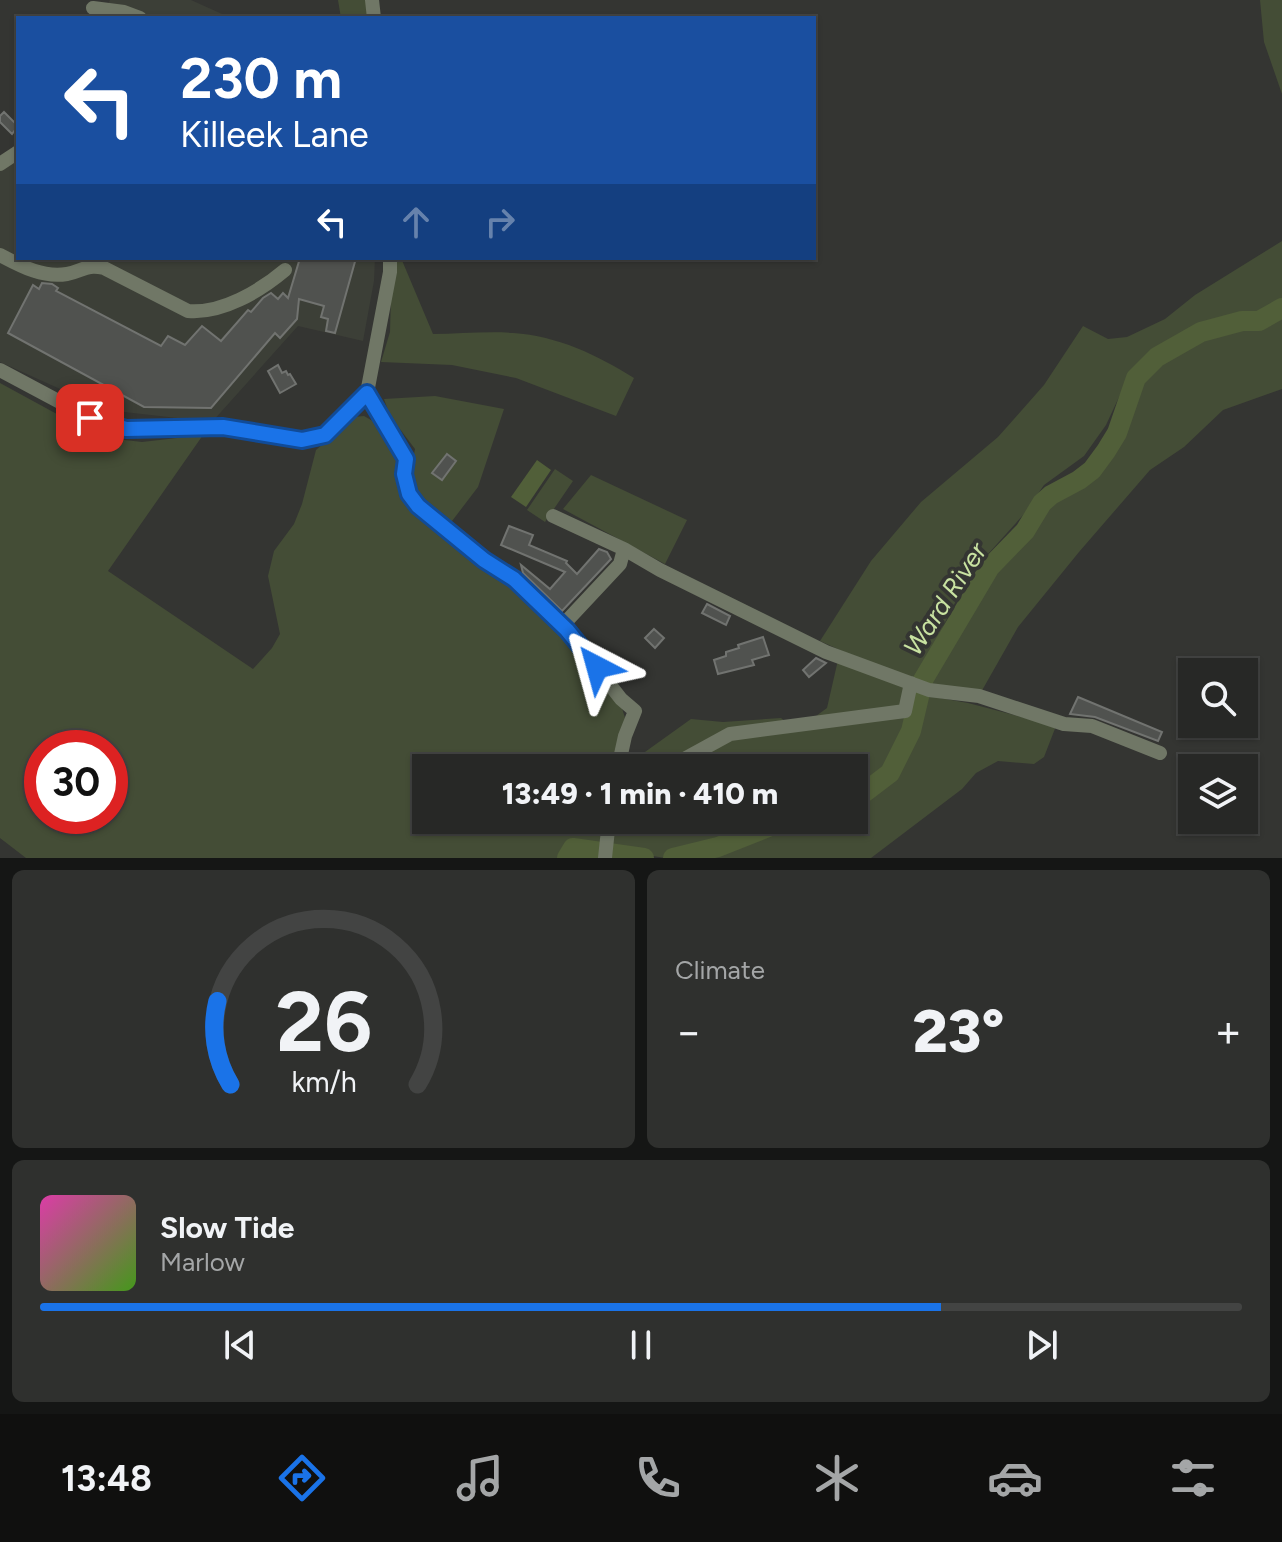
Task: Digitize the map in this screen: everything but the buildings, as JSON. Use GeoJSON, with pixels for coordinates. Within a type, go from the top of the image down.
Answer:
{"type":"FeatureCollection","features":[{"type":"Feature","properties":{"kind":"street"},"geometry":{"type":"LineString","coordinates":[[93,9],[130,16]]}},
{"type":"Feature","properties":{"kind":"street"},"geometry":{"type":"LineString","coordinates":[[1,256],[31,271],[48,274],[69,274],[91,265],[104,268],[188,311],[198,312],[245,297],[285,270]]}},
{"type":"Feature","properties":{"kind":"street"},"geometry":{"type":"LineString","coordinates":[[0,370],[90,418],[126,429],[223,427],[302,440],[325,435],[367,393],[390,260]]}},
{"type":"Feature","properties":{"kind":"street"},"geometry":{"type":"LineString","coordinates":[[367,393],[406,459],[404,474],[409,494],[418,506],[484,560],[514,579],[562,626],[621,699],[635,711],[621,754]]}},
{"type":"Feature","properties":{"kind":"street"},"geometry":{"type":"LineString","coordinates":[[553,516],[826,652],[919,686],[979,696],[1064,724],[1092,726],[1160,753]]}},
{"type":"Feature","properties":{"kind":"street"},"geometry":{"type":"LineString","coordinates":[[562,626],[620,564],[624,549]]}},
{"type":"Feature","properties":{"kind":"street"},"geometry":{"type":"LineString","coordinates":[[901,727],[905,711],[919,686]]}},
{"type":"Feature","properties":{"kind":"street"},"geometry":{"type":"LineString","coordinates":[[694,754],[730,734],[905,711]]}},
{"type":"Feature","properties":{"kind":"street"},"geometry":{"type":"LineString","coordinates":[[605,858],[608,834]]}},
{"type":"Feature","properties":{"kind":"shaded area"},"geometry":{"type":"Polygon","coordinates":[[[110,0],[191,0],[227,16],[102,16],[110,0]]]}},
{"type":"Feature","properties":{"kind":"shaded area"},"geometry":{"type":"Polygon","coordinates":[[[338,0],[367,0],[369,16],[341,16],[338,0]]]}},
{"type":"Feature","properties":{"kind":"shaded area"},"geometry":{"type":"Polygon","coordinates":[[[1260,0],[1282,0],[1282,94],[1264,42],[1260,0]]]}},
{"type":"Feature","properties":{"kind":"shaded area"},"geometry":{"type":"Polygon","coordinates":[[[16,159],[16,260],[375,260],[363,341],[298,326],[212,422],[107,410],[0,362],[0,171],[16,159]]]}},
{"type":"Feature","properties":{"kind":"shaded area"},"geometry":{"type":"Polygon","coordinates":[[[1282,241],[1282,389],[1223,410],[1184,447],[1150,470],[1018,627],[980,694],[927,684],[969,615],[991,570],[1029,531],[1043,507],[1097,468],[1130,413],[1140,380],[1158,361],[1212,335],[1209,325],[1154,354],[1126,382],[1106,425],[1084,456],[1044,485],[1024,514],[969,575],[916,680],[882,669],[820,641],[871,561],[921,502],[998,437],[1044,385],[1083,326],[1108,339],[1127,337],[1165,319],[1195,295],[1282,241]]]}},
{"type":"Feature","properties":{"kind":"shaded area"},"geometry":{"type":"Polygon","coordinates":[[[392,260],[402,260],[433,334],[503,332],[546,338],[591,354],[634,378],[616,416],[516,378],[452,365],[381,362],[390,332],[392,260]]]}},
{"type":"Feature","properties":{"kind":"shaded area"},"geometry":{"type":"Polygon","coordinates":[[[0,383],[99,437],[142,442],[203,435],[108,571],[253,669],[280,634],[268,576],[274,551],[294,524],[302,504],[316,450],[354,417],[364,416],[378,424],[397,456],[399,482],[407,504],[443,535],[514,587],[572,643],[621,705],[625,718],[616,754],[412,754],[412,834],[601,834],[599,847],[572,846],[562,858],[26,858],[0,838],[0,383]]]}},
{"type":"Feature","properties":{"kind":"shaded area"},"geometry":{"type":"Polygon","coordinates":[[[435,396],[504,409],[478,487],[449,525],[436,510],[416,496],[410,474],[415,449],[390,416],[384,399],[435,396]],[[446,454],[432,473],[442,480],[456,461],[446,454]]]}},
{"type":"Feature","properties":{"kind":"shaded area"},"geometry":{"type":"Polygon","coordinates":[[[537,460],[551,470],[526,507],[511,497],[537,460]]]}},
{"type":"Feature","properties":{"kind":"shaded area"},"geometry":{"type":"Polygon","coordinates":[[[555,469],[573,481],[545,522],[527,510],[555,469]]]}},
{"type":"Feature","properties":{"kind":"shaded area"},"geometry":{"type":"Polygon","coordinates":[[[591,475],[687,520],[665,564],[563,509],[591,475]]]}},
{"type":"Feature","properties":{"kind":"shaded area"},"geometry":{"type":"Polygon","coordinates":[[[838,660],[918,690],[899,752],[881,779],[869,787],[868,754],[642,754],[691,719],[723,722],[781,718],[786,722],[816,716],[827,708],[838,660]]]}},
{"type":"Feature","properties":{"kind":"shaded area"},"geometry":{"type":"Polygon","coordinates":[[[929,696],[1056,726],[1044,757],[1034,764],[998,761],[976,773],[962,789],[871,858],[700,858],[773,834],[868,834],[868,797],[894,773],[909,751],[929,696]]]}},
{"type":"Feature","properties":{"kind":"shaded area"},"geometry":{"type":"Polygon","coordinates":[[[613,834],[743,834],[716,845],[665,858],[611,849],[613,834]]]}},
{"type":"Feature","properties":{"kind":"waterway","name":"Ward River"},"geometry":{"type":"LineString","coordinates":[[868,790],[890,773],[911,731],[923,680],[990,567],[1025,531],[1042,503],[1092,470],[1117,433],[1136,378],[1157,357],[1201,332],[1242,321],[1259,321],[1282,308]]}},
{"type":"Feature","properties":{"kind":"waterway","name":"Ward River"},"geometry":{"type":"LineString","coordinates":[[673,858],[718,847],[751,834]]}},
{"type":"Feature","properties":{"kind":"waterway","name":"Ward River"},"geometry":{"type":"LineString","coordinates":[[567,858],[573,848],[644,858]]}},
{"type":"Feature","properties":{"kind":"route"},"geometry":{"type":"LineString","coordinates":[[90,418],[126,429],[223,427],[302,440],[325,435],[367,393],[406,459],[404,474],[409,494],[418,506],[484,560],[514,579],[567,630],[597,667]]}}]}
